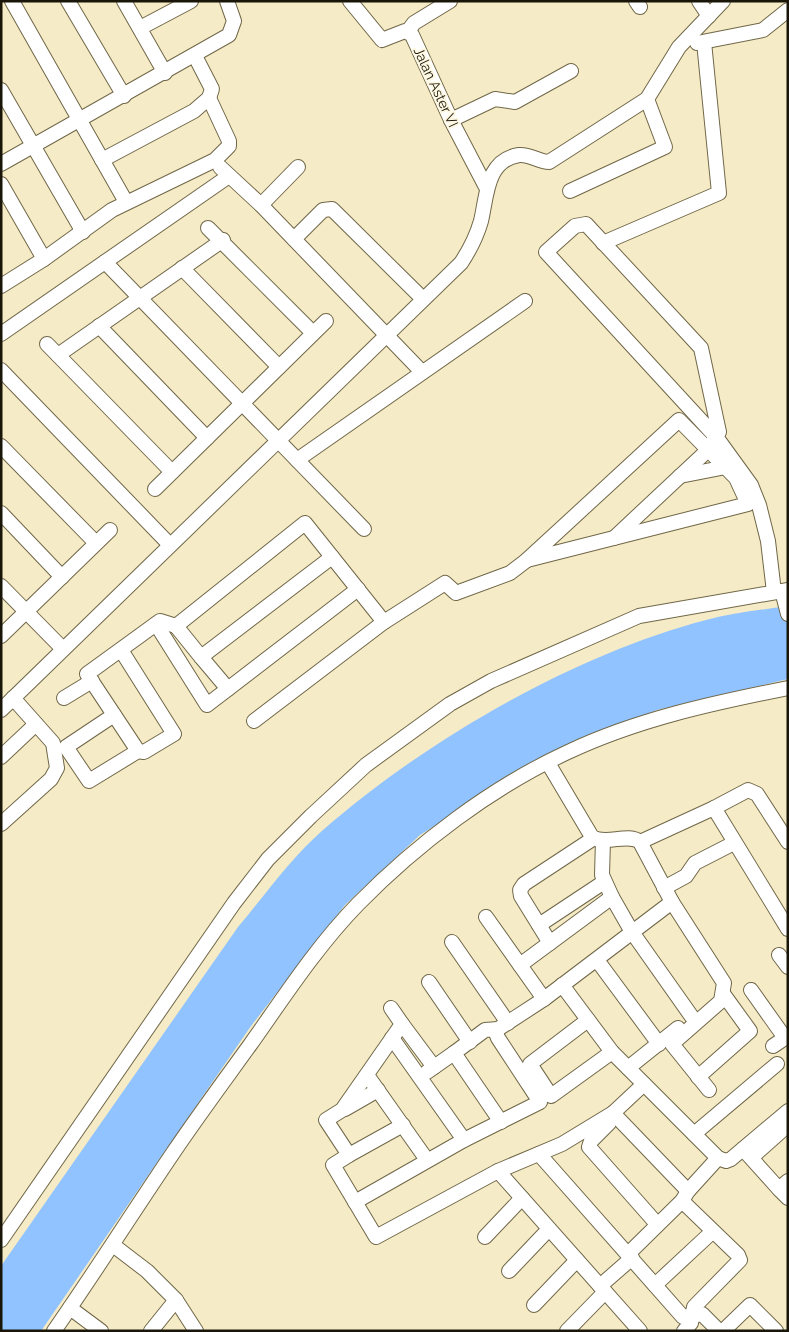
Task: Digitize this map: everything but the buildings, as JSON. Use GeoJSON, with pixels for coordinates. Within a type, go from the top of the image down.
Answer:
{"type":"FeatureCollection","features":[{"type":"Feature","properties":{"kind":"street"},"geometry":{"type":"LineString","coordinates":[[12,1],[126,202]]}},
{"type":"Feature","properties":{"kind":"street"},"geometry":{"type":"LineString","coordinates":[[68,1],[124,96]]}},
{"type":"Feature","properties":{"kind":"street"},"geometry":{"type":"LineString","coordinates":[[124,1],[165,73]]}},
{"type":"Feature","properties":{"kind":"street"},"geometry":{"type":"LineString","coordinates":[[1,164],[165,73],[229,35],[234,21],[226,1]]}},
{"type":"Feature","properties":{"kind":"street","name":"Jalan Aster VI"},"geometry":{"type":"LineString","coordinates":[[350,1],[382,40],[408,31],[486,187]]}},
{"type":"Feature","properties":{"kind":"street"},"geometry":{"type":"LineString","coordinates":[[408,31],[414,23],[450,1]]}},
{"type":"Feature","properties":{"kind":"street"},"geometry":{"type":"LineString","coordinates":[[699,1],[709,16]]}},
{"type":"Feature","properties":{"kind":"street"},"geometry":{"type":"LineString","coordinates":[[1,710],[423,298],[456,269],[466,256],[481,221],[486,187],[495,170],[513,157],[526,155],[549,162],[647,99],[679,47],[723,1]]}},
{"type":"Feature","properties":{"kind":"street"},"geometry":{"type":"LineString","coordinates":[[140,28],[185,3]]}},
{"type":"Feature","properties":{"kind":"street"},"geometry":{"type":"LineString","coordinates":[[679,47],[763,30],[788,10]]}},
{"type":"Feature","properties":{"kind":"street"},"geometry":{"type":"LineString","coordinates":[[603,243],[719,192],[704,42]]}},
{"type":"Feature","properties":{"kind":"street"},"geometry":{"type":"LineString","coordinates":[[102,160],[194,111],[208,98],[212,89],[195,56]]}},
{"type":"Feature","properties":{"kind":"street"},"geometry":{"type":"LineString","coordinates":[[451,120],[495,99],[515,102],[571,71]]}},
{"type":"Feature","properties":{"kind":"street"},"geometry":{"type":"LineString","coordinates":[[1,90],[83,232]]}},
{"type":"Feature","properties":{"kind":"street"},"geometry":{"type":"LineString","coordinates":[[1,286],[44,260],[126,202],[215,160],[229,146],[208,98]]}},
{"type":"Feature","properties":{"kind":"street"},"geometry":{"type":"LineString","coordinates":[[570,192],[665,147],[647,99]]}},
{"type":"Feature","properties":{"kind":"street"},"geometry":{"type":"LineString","coordinates":[[261,205],[298,167]]}},
{"type":"Feature","properties":{"kind":"street"},"geometry":{"type":"LineString","coordinates":[[1,334],[105,262],[224,171],[261,205],[422,372]]}},
{"type":"Feature","properties":{"kind":"street"},"geometry":{"type":"LineString","coordinates":[[1,184],[44,260]]}},
{"type":"Feature","properties":{"kind":"street"},"geometry":{"type":"LineString","coordinates":[[294,239],[323,210],[332,209],[423,298]]}},
{"type":"Feature","properties":{"kind":"street"},"geometry":{"type":"LineString","coordinates":[[614,538],[708,450],[717,438],[719,432],[701,348],[586,224],[575,226],[546,252],[717,438],[751,485],[759,505],[788,614]]}},
{"type":"Feature","properties":{"kind":"street"},"geometry":{"type":"LineString","coordinates":[[208,228],[223,240],[314,333]]}},
{"type":"Feature","properties":{"kind":"street"},"geometry":{"type":"LineString","coordinates":[[58,355],[223,240]]}},
{"type":"Feature","properties":{"kind":"street"},"geometry":{"type":"LineString","coordinates":[[105,262],[364,529]]}},
{"type":"Feature","properties":{"kind":"street"},"geometry":{"type":"LineString","coordinates":[[182,268],[278,367]]}},
{"type":"Feature","properties":{"kind":"street"},"geometry":{"type":"LineString","coordinates":[[297,460],[525,301]]}},
{"type":"Feature","properties":{"kind":"street"},"geometry":{"type":"LineString","coordinates":[[155,488],[326,321]]}},
{"type":"Feature","properties":{"kind":"street"},"geometry":{"type":"LineString","coordinates":[[99,326],[207,438]]}},
{"type":"Feature","properties":{"kind":"street"},"geometry":{"type":"LineString","coordinates":[[47,344],[172,472]]}},
{"type":"Feature","properties":{"kind":"street"},"geometry":{"type":"LineString","coordinates":[[1,370],[170,545]]}},
{"type":"Feature","properties":{"kind":"street"},"geometry":{"type":"LineString","coordinates":[[254,721],[384,622],[446,583],[456,594],[510,573],[527,560],[679,420],[736,478],[748,504],[527,560]]}},
{"type":"Feature","properties":{"kind":"street"},"geometry":{"type":"LineString","coordinates":[[1,446],[96,543]]}},
{"type":"Feature","properties":{"kind":"street"},"geometry":{"type":"LineString","coordinates":[[679,477],[726,467]]}},
{"type":"Feature","properties":{"kind":"street"},"geometry":{"type":"LineString","coordinates":[[1,513],[62,577]]}},
{"type":"Feature","properties":{"kind":"street"},"geometry":{"type":"LineString","coordinates":[[176,626],[305,523],[384,622]]}},
{"type":"Feature","properties":{"kind":"street"},"geometry":{"type":"LineString","coordinates":[[1,636],[110,530]]}},
{"type":"Feature","properties":{"kind":"street"},"geometry":{"type":"LineString","coordinates":[[201,657],[332,557]]}},
{"type":"Feature","properties":{"kind":"street"},"geometry":{"type":"LineString","coordinates":[[1,586],[63,649]]}},
{"type":"Feature","properties":{"kind":"street"},"geometry":{"type":"LineString","coordinates":[[156,624],[207,705],[358,589]]}},
{"type":"Feature","properties":{"kind":"street"},"geometry":{"type":"LineString","coordinates":[[1,1240],[234,903],[274,853],[366,765],[450,704],[491,680],[544,656],[640,616],[781,591]]}},
{"type":"Feature","properties":{"kind":"street"},"geometry":{"type":"LineString","coordinates":[[138,751],[87,674],[160,621],[176,626],[228,689]]}},
{"type":"Feature","properties":{"kind":"street"},"geometry":{"type":"LineString","coordinates":[[114,715],[66,748],[89,781],[138,751],[144,752],[174,734],[121,650]]}},
{"type":"Feature","properties":{"kind":"street"},"geometry":{"type":"LineString","coordinates":[[64,698],[92,681]]}},
{"type":"Feature","properties":{"kind":"street"},"geometry":{"type":"LineString","coordinates":[[54,1331],[174,1151],[262,1027],[332,933],[358,904],[412,854],[460,817],[568,752],[657,718],[707,704],[788,688]]}},
{"type":"Feature","properties":{"kind":"street"},"geometry":{"type":"LineString","coordinates":[[1,824],[51,779],[57,768],[53,743],[13,698]]}},
{"type":"Feature","properties":{"kind":"street"},"geometry":{"type":"LineString","coordinates":[[1,757],[36,724]]}},
{"type":"Feature","properties":{"kind":"street"},"geometry":{"type":"LineString","coordinates":[[548,763],[598,839],[604,882],[612,897],[632,932],[692,1017]]}},
{"type":"Feature","properties":{"kind":"street"},"geometry":{"type":"LineString","coordinates":[[640,842],[714,808],[742,792],[753,791],[788,842]]}},
{"type":"Feature","properties":{"kind":"street"},"geometry":{"type":"LineString","coordinates":[[714,808],[788,929]]}},
{"type":"Feature","properties":{"kind":"street"},"geometry":{"type":"LineString","coordinates":[[550,943],[521,896],[522,886],[598,839],[635,839],[640,842],[672,902],[724,983],[724,992],[721,1001],[628,1068]]}},
{"type":"Feature","properties":{"kind":"street"},"geometry":{"type":"LineString","coordinates":[[664,888],[686,876],[695,863],[734,843]]}},
{"type":"Feature","properties":{"kind":"street"},"geometry":{"type":"LineString","coordinates":[[539,924],[604,882]]}},
{"type":"Feature","properties":{"kind":"street"},"geometry":{"type":"LineString","coordinates":[[520,965],[612,897]]}},
{"type":"Feature","properties":{"kind":"street"},"geometry":{"type":"LineString","coordinates":[[545,1099],[498,1038],[496,1032],[597,960],[672,902]]}},
{"type":"Feature","properties":{"kind":"street"},"geometry":{"type":"LineString","coordinates":[[486,918],[544,999]]}},
{"type":"Feature","properties":{"kind":"street"},"geometry":{"type":"LineString","coordinates":[[452,942],[503,1026]]}},
{"type":"Feature","properties":{"kind":"street"},"geometry":{"type":"LineString","coordinates":[[780,955],[788,967]]}},
{"type":"Feature","properties":{"kind":"street"},"geometry":{"type":"LineString","coordinates":[[597,960],[665,1042],[709,1090]]}},
{"type":"Feature","properties":{"kind":"street"},"geometry":{"type":"LineString","coordinates":[[429,982],[470,1042]]}},
{"type":"Feature","properties":{"kind":"street"},"geometry":{"type":"LineString","coordinates":[[562,985],[612,1052],[718,1158],[726,1161],[747,1153],[788,1125]]}},
{"type":"Feature","properties":{"kind":"street"},"geometry":{"type":"LineString","coordinates":[[751,990],[782,1040]]}},
{"type":"Feature","properties":{"kind":"street"},"geometry":{"type":"LineString","coordinates":[[665,1042],[692,1017],[724,992]]}},
{"type":"Feature","properties":{"kind":"street"},"geometry":{"type":"LineString","coordinates":[[698,1077],[750,1031],[724,992]]}},
{"type":"Feature","properties":{"kind":"street"},"geometry":{"type":"LineString","coordinates":[[391,1008],[434,1067]]}},
{"type":"Feature","properties":{"kind":"street"},"geometry":{"type":"LineString","coordinates":[[545,1099],[530,1064],[588,1020]]}},
{"type":"Feature","properties":{"kind":"street"},"geometry":{"type":"LineString","coordinates":[[342,1110],[402,1024]]}},
{"type":"Feature","properties":{"kind":"street"},"geometry":{"type":"LineString","coordinates":[[420,1077],[485,1030],[503,1026]]}},
{"type":"Feature","properties":{"kind":"street"},"geometry":{"type":"LineString","coordinates":[[392,1038],[464,1140]]}},
{"type":"Feature","properties":{"kind":"street"},"geometry":{"type":"LineString","coordinates":[[454,1052],[501,1122]]}},
{"type":"Feature","properties":{"kind":"street"},"geometry":{"type":"LineString","coordinates":[[355,1202],[464,1140],[545,1099],[612,1052]]}},
{"type":"Feature","properties":{"kind":"street"},"geometry":{"type":"LineString","coordinates":[[694,1134],[777,1064]]}},
{"type":"Feature","properties":{"kind":"street"},"geometry":{"type":"LineString","coordinates":[[367,1075],[428,1160]]}},
{"type":"Feature","properties":{"kind":"street"},"geometry":{"type":"LineString","coordinates":[[403,1125],[333,1165],[376,1237],[498,1171],[562,1144],[613,1113],[644,1084]]}},
{"type":"Feature","properties":{"kind":"street"},"geometry":{"type":"LineString","coordinates":[[349,1155],[326,1120],[378,1090]]}},
{"type":"Feature","properties":{"kind":"street"},"geometry":{"type":"LineString","coordinates":[[747,1153],[788,1111]]}},
{"type":"Feature","properties":{"kind":"street"},"geometry":{"type":"LineString","coordinates":[[613,1113],[685,1196],[712,1232],[738,1255],[740,1260],[694,1307],[691,1323],[684,1331]]}},
{"type":"Feature","properties":{"kind":"street"},"geometry":{"type":"LineString","coordinates":[[613,1113],[609,1123],[591,1141],[589,1147],[657,1224]]}},
{"type":"Feature","properties":{"kind":"street"},"geometry":{"type":"LineString","coordinates":[[747,1153],[785,1189]]}},
{"type":"Feature","properties":{"kind":"street"},"geometry":{"type":"LineString","coordinates":[[539,1154],[683,1317],[702,1314],[719,1331]]}},
{"type":"Feature","properties":{"kind":"street"},"geometry":{"type":"LineString","coordinates":[[568,1331],[657,1224],[685,1196],[718,1158]]}},
{"type":"Feature","properties":{"kind":"street"},"geometry":{"type":"LineString","coordinates":[[498,1171],[602,1289],[632,1328]]}},
{"type":"Feature","properties":{"kind":"street"},"geometry":{"type":"LineString","coordinates":[[486,1237],[522,1198]]}},
{"type":"Feature","properties":{"kind":"street"},"geometry":{"type":"LineString","coordinates":[[509,1271],[549,1229]]}},
{"type":"Feature","properties":{"kind":"street"},"geometry":{"type":"LineString","coordinates":[[655,1285],[712,1232]]}},
{"type":"Feature","properties":{"kind":"street"},"geometry":{"type":"LineString","coordinates":[[113,1245],[147,1271],[176,1300],[196,1331]]}},
{"type":"Feature","properties":{"kind":"street"},"geometry":{"type":"LineString","coordinates":[[534,1305],[577,1260]]}},
{"type":"Feature","properties":{"kind":"street"},"geometry":{"type":"LineString","coordinates":[[151,1331],[176,1300]]}},
{"type":"Feature","properties":{"kind":"street"},"geometry":{"type":"LineString","coordinates":[[723,1331],[750,1304],[776,1331]]}},
{"type":"Feature","properties":{"kind":"street"},"geometry":{"type":"LineString","coordinates":[[70,1308],[101,1331]]}},
{"type":"Feature","properties":{"kind":"water"},"geometry":{"type":"Polygon","coordinates":[[[788,606],[788,679],[657,710],[555,751],[420,835],[345,905],[251,1026],[41,1331],[1,1331],[1,1266],[238,927],[311,841],[364,797],[454,733],[503,704],[554,678],[656,635],[706,620],[788,606]]]}}]}
